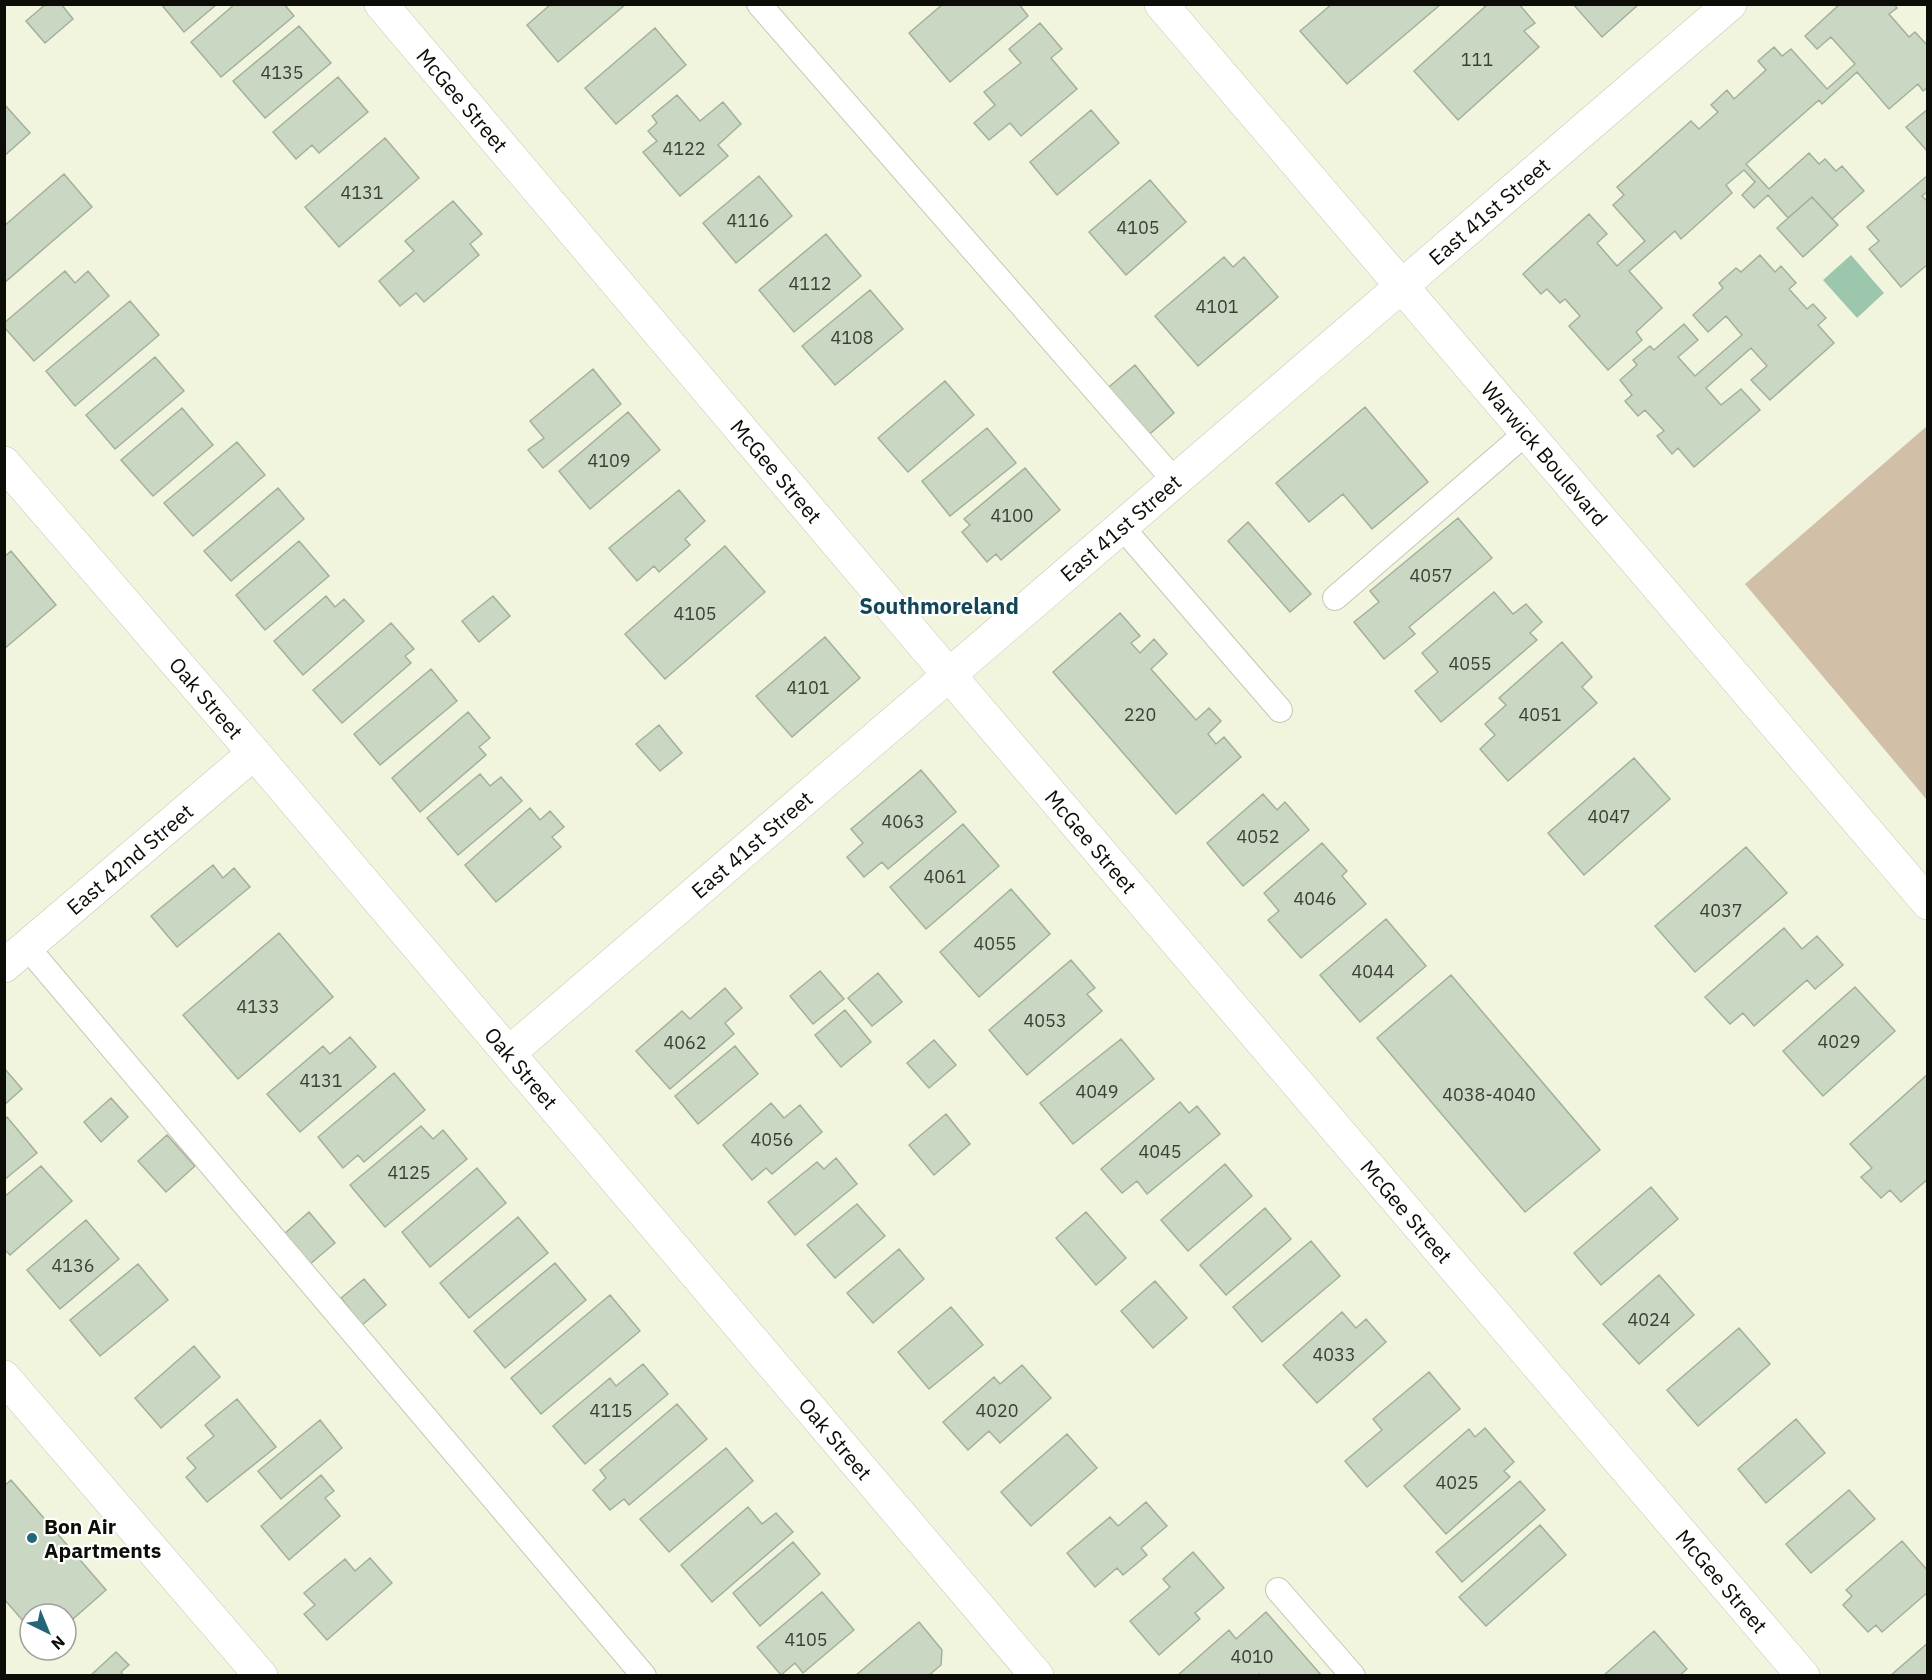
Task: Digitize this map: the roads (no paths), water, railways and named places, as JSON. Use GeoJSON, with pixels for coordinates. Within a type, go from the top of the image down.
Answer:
{"type":"FeatureCollection","features":[{"type":"Feature","properties":{"kind":"street","name":"McGee Street"},"geometry":{"type":"LineString","coordinates":[[381,4],[1803,1676]]}},
{"type":"Feature","properties":{"kind":"street","name":"East 41st Street"},"geometry":{"type":"LineString","coordinates":[[509,1053],[1731,4]]}},
{"type":"Feature","properties":{"kind":"street","name":"Warwick Boulevard"},"geometry":{"type":"LineString","coordinates":[[1167,6],[1401,286],[1928,903]]}},
{"type":"Feature","properties":{"kind":"street","name":"Oak Street"},"geometry":{"type":"LineString","coordinates":[[4,463],[255,753],[1035,1675]]}},
{"type":"Feature","properties":{"kind":"street","name":"East 42nd Street"},"geometry":{"type":"LineString","coordinates":[[16,957],[255,753]]}},
{"type":"Feature","properties":{"kind":"street"},"geometry":{"type":"LineString","coordinates":[[4,1377],[261,1676]]}},
{"type":"Feature","properties":{"kind":"lane"},"geometry":{"type":"LineString","coordinates":[[759,4],[1174,480]]}},
{"type":"Feature","properties":{"kind":"lane"},"geometry":{"type":"LineString","coordinates":[[1335,598],[1526,433]]}},
{"type":"Feature","properties":{"kind":"lane"},"geometry":{"type":"LineString","coordinates":[[1121,526],[1280,710]]}},
{"type":"Feature","properties":{"kind":"lane"},"geometry":{"type":"LineString","coordinates":[[16,957],[644,1676]]}},
{"type":"Feature","properties":{"kind":"lane"},"geometry":{"type":"LineString","coordinates":[[1278,1590],[1353,1676]]}},
{"type":"Feature","properties":{"kind":"place","name":"Bon Air Apartments"},"geometry":{"type":"Point","coordinates":[32,1538]}},
{"type":"Feature","properties":{"kind":"district","name":"Southmoreland"},"geometry":{"type":"Point","coordinates":[939,605]}}]}
